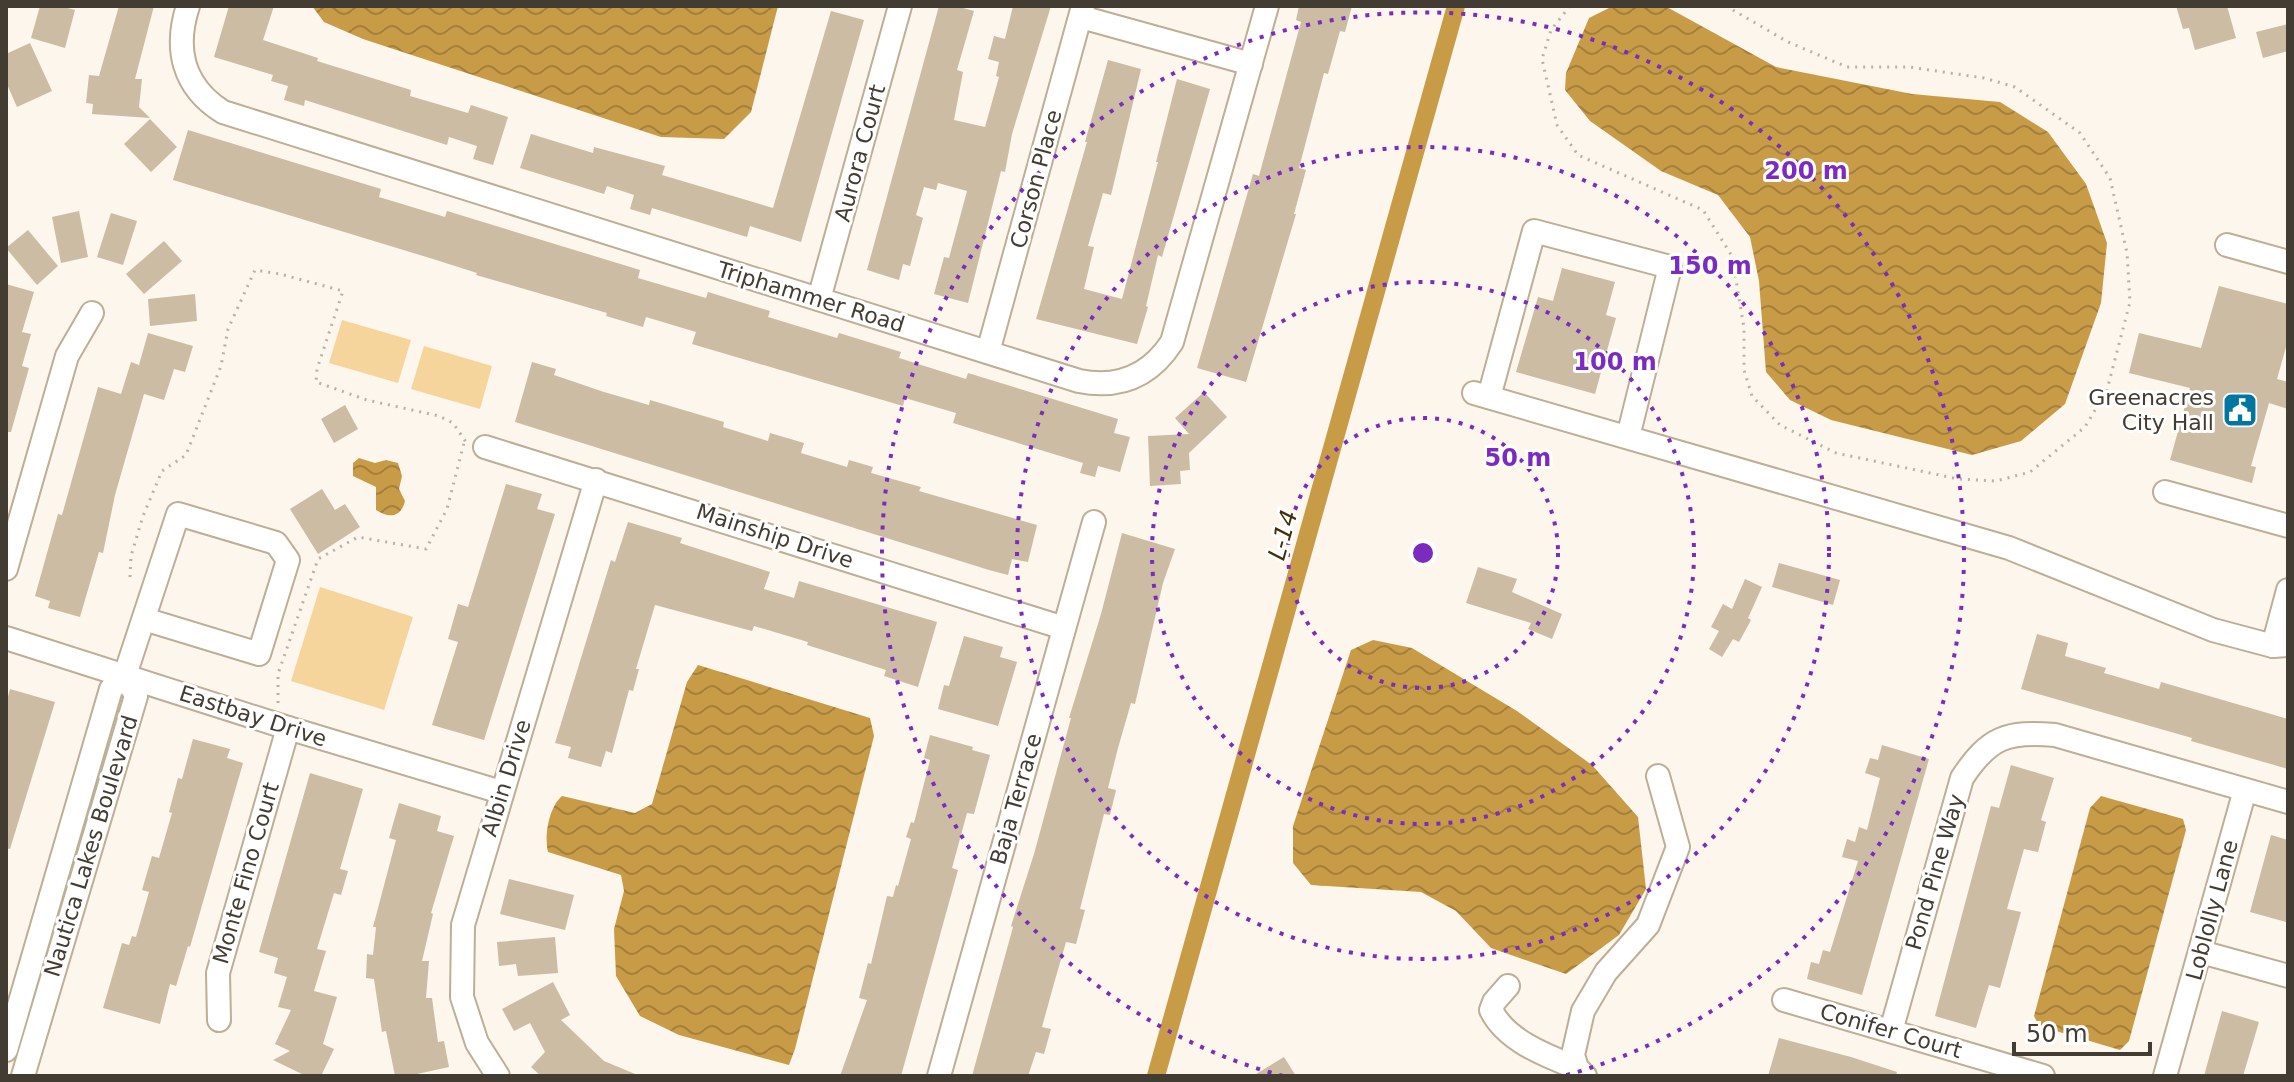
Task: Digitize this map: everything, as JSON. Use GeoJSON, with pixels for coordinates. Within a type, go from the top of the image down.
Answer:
{"type":"FeatureCollection","features":[{"type":"Feature","properties":{"kind":"street","name":"Triphammer Road"},"geometry":{"type":"LineString","coordinates":[[188,6],[180,46],[186,72],[201,95],[223,112],[1079,381],[1106,384],[1145,372],[1165,353],[1177,329],[1267,6]]}},
{"type":"Feature","properties":{"kind":"street","name":"Aurora Court"},"geometry":{"type":"LineString","coordinates":[[819,299],[900,6]]}},
{"type":"Feature","properties":{"kind":"street"},"geometry":{"type":"LineString","coordinates":[[1082,12],[1251,64]]}},
{"type":"Feature","properties":{"kind":"street","name":"Corson Place"},"geometry":{"type":"LineString","coordinates":[[988,352],[1082,12]]}},
{"type":"Feature","properties":{"kind":"street"},"geometry":{"type":"LineString","coordinates":[[1628,437],[1670,267],[1534,231],[1481,395],[2009,548],[2213,630],[2283,649],[2288,590]]}},
{"type":"Feature","properties":{"kind":"street"},"geometry":{"type":"LineString","coordinates":[[2227,245],[2288,262]]}},
{"type":"Feature","properties":{"kind":"street"},"geometry":{"type":"LineString","coordinates":[[6,569],[67,356],[92,313]]}},
{"type":"Feature","properties":{"kind":"street","name":"Mainship Drive"},"geometry":{"type":"LineString","coordinates":[[474,442],[1064,628]]}},
{"type":"Feature","properties":{"kind":"street","name":"Albin Drive"},"geometry":{"type":"LineString","coordinates":[[498,1076],[477,1043],[462,997],[463,925],[596,480]]}},
{"type":"Feature","properties":{"kind":"street"},"geometry":{"type":"LineString","coordinates":[[2165,492],[2288,526]]}},
{"type":"Feature","properties":{"kind":"street"},"geometry":{"type":"LineString","coordinates":[[125,675],[178,514],[276,543],[288,560],[259,654],[144,619]]}},
{"type":"Feature","properties":{"kind":"street","name":"Baja Terrace"},"geometry":{"type":"LineString","coordinates":[[939,1076],[1094,522]]}},
{"type":"Feature","properties":{"kind":"street","name":"Eastbay Drive"},"geometry":{"type":"LineString","coordinates":[[6,638],[501,792]]}},
{"type":"Feature","properties":{"kind":"street","name":"Nautica Lakes Boulevard"},"geometry":{"type":"LineString","coordinates":[[6,1050],[111,689],[125,675],[136,696],[23,1076]]}},
{"type":"Feature","properties":{"kind":"street","name":"Monte Fino Court"},"geometry":{"type":"LineString","coordinates":[[219,1020],[218,973],[288,728]]}},
{"type":"Feature","properties":{"kind":"street","name":"Pond Pine Way"},"geometry":{"type":"LineString","coordinates":[[1891,1031],[1962,778],[1977,754],[2007,735],[2055,735],[2288,802]]}},
{"type":"Feature","properties":{"kind":"street"},"geometry":{"type":"LineString","coordinates":[[1581,1072],[1573,1055],[1583,1011],[1606,972],[1648,925],[1678,847],[1658,776]]}},
{"type":"Feature","properties":{"kind":"street","name":"Loblolly Lane"},"geometry":{"type":"LineString","coordinates":[[2165,1076],[2245,790]]}},
{"type":"Feature","properties":{"kind":"street"},"geometry":{"type":"LineString","coordinates":[[2201,952],[2288,976]]}},
{"type":"Feature","properties":{"kind":"street"},"geometry":{"type":"LineString","coordinates":[[1508,986],[1494,1002],[1491,1010],[1495,1018],[1530,1047],[1581,1072]]}},
{"type":"Feature","properties":{"kind":"street","name":"Conifer Court"},"geometry":{"type":"LineString","coordinates":[[1784,1000],[2043,1076]]}},
{"type":"Feature","properties":{"kind":"path"},"geometry":{"type":"LineString","coordinates":[[1570,6],[1551,30],[1542,59],[1557,125],[1578,155],[1703,210],[1732,256],[1744,328],[1744,370],[1752,396],[1780,425],[1836,453],[1944,476],[1996,481],[2030,472],[2085,427],[2107,390],[2115,361],[2130,302],[2127,253],[2110,178],[2080,133],[2015,87],[1984,78],[1909,67],[1847,67],[1788,42],[1726,6]]}},
{"type":"Feature","properties":{"kind":"path"},"geometry":{"type":"LineString","coordinates":[[130,577],[131,556],[143,516],[162,471],[186,455],[221,366],[228,329],[255,270],[343,291],[317,369],[316,382],[367,400],[439,416],[453,423],[474,442],[447,509],[426,549],[358,537],[318,559],[278,674],[278,703]]}},
{"type":"Feature","properties":{"kind":"shaded area"},"geometry":{"type":"Polygon","coordinates":[[[342,320],[411,340],[398,383],[329,363],[342,320]]]}},
{"type":"Feature","properties":{"kind":"shaded area"},"geometry":{"type":"Polygon","coordinates":[[[424,346],[492,366],[480,409],[411,389],[424,346]]]}},
{"type":"Feature","properties":{"kind":"shaded area"},"geometry":{"type":"Polygon","coordinates":[[[320,587],[413,617],[384,710],[291,681],[320,587]]]}},
{"type":"Feature","properties":{"kind":"water"},"geometry":{"type":"Polygon","coordinates":[[[312,6],[778,6],[751,112],[724,139],[661,137],[363,39],[324,22],[312,6]]]}},
{"type":"Feature","properties":{"kind":"water"},"geometry":{"type":"Polygon","coordinates":[[[1613,6],[1665,6],[1776,67],[1912,94],[2000,102],[2048,132],[2086,184],[2107,243],[2101,303],[2065,404],[2021,441],[1972,455],[1831,420],[1790,400],[1766,372],[1759,281],[1750,237],[1718,195],[1661,171],[1590,121],[1565,90],[1566,73],[1589,18],[1613,6]]]}},
{"type":"Feature","properties":{"kind":"water"},"geometry":{"type":"Polygon","coordinates":[[[359,458],[375,463],[386,460],[398,463],[402,476],[399,489],[405,501],[398,513],[386,515],[376,510],[376,487],[353,476],[353,463],[359,458]]]}},
{"type":"Feature","properties":{"kind":"water"},"geometry":{"type":"Polygon","coordinates":[[[1373,640],[1412,648],[1517,711],[1592,765],[1638,817],[1646,889],[1619,935],[1566,974],[1491,948],[1456,911],[1421,892],[1311,885],[1293,863],[1293,826],[1351,650],[1373,640]]]}},
{"type":"Feature","properties":{"kind":"water"},"geometry":{"type":"Polygon","coordinates":[[[698,665],[870,718],[874,736],[789,1065],[679,1035],[640,1016],[616,976],[614,929],[624,891],[621,875],[548,852],[549,822],[562,796],[635,813],[652,804],[687,682],[698,665]]]}},
{"type":"Feature","properties":{"kind":"water"},"geometry":{"type":"Polygon","coordinates":[[[2101,796],[2183,819],[2186,830],[2129,1041],[2120,1050],[2039,1026],[2034,1016],[2090,808],[2101,796]]]}},
{"type":"Feature","properties":{"kind":"building"},"geometry":{"type":"Polygon","coordinates":[[[40,6],[75,10],[65,48],[31,38],[40,6]]]}},
{"type":"Feature","properties":{"kind":"building"},"geometry":{"type":"Polygon","coordinates":[[[119,6],[154,6],[135,79],[142,79],[139,107],[150,118],[92,114],[93,104],[86,103],[89,75],[99,76],[119,6]]]}},
{"type":"Feature","properties":{"kind":"building"},"geometry":{"type":"Polygon","coordinates":[[[229,6],[274,6],[263,40],[318,58],[317,61],[411,90],[410,96],[468,113],[471,105],[508,117],[493,165],[473,159],[477,146],[449,137],[447,145],[305,100],[304,106],[284,100],[288,86],[271,81],[273,75],[214,57],[229,6]]]}},
{"type":"Feature","properties":{"kind":"building"},"geometry":{"type":"Polygon","coordinates":[[[939,6],[956,6],[974,11],[957,70],[963,72],[954,120],[985,127],[999,77],[996,76],[999,62],[988,59],[994,36],[1005,39],[1013,6],[1051,6],[1012,134],[1005,172],[1001,171],[968,303],[934,294],[944,257],[949,258],[967,191],[938,183],[936,190],[924,187],[916,215],[923,218],[910,266],[903,264],[899,280],[867,270],[939,6]]]}},
{"type":"Feature","properties":{"kind":"building"},"geometry":{"type":"Polygon","coordinates":[[[1299,6],[1352,6],[1345,32],[1340,31],[1328,74],[1324,73],[1299,168],[1306,170],[1296,214],[1246,382],[1197,368],[1253,174],[1259,176],[1301,22],[1296,20],[1299,6]]]}},
{"type":"Feature","properties":{"kind":"building"},"geometry":{"type":"Polygon","coordinates":[[[2176,6],[2227,6],[2236,38],[2195,50],[2189,28],[2183,29],[2176,6]]]}},
{"type":"Feature","properties":{"kind":"building"},"geometry":{"type":"Polygon","coordinates":[[[831,11],[864,20],[801,242],[750,226],[747,237],[652,208],[650,215],[630,209],[634,195],[607,186],[604,194],[520,168],[531,134],[593,153],[594,147],[665,166],[662,175],[773,208],[831,11]]]}},
{"type":"Feature","properties":{"kind":"building"},"geometry":{"type":"Polygon","coordinates":[[[2288,24],[2288,51],[2263,58],[2256,32],[2288,24]]]}},
{"type":"Feature","properties":{"kind":"building"},"geometry":{"type":"Polygon","coordinates":[[[30,43],[52,91],[17,107],[6,82],[6,54],[30,43]]]}},
{"type":"Feature","properties":{"kind":"building"},"geometry":{"type":"Polygon","coordinates":[[[1108,60],[1141,69],[1111,195],[1103,193],[1088,246],[1094,247],[1084,289],[1122,299],[1177,79],[1210,89],[1162,257],[1158,255],[1137,344],[1036,319],[1108,60]]]}},
{"type":"Feature","properties":{"kind":"building"},"geometry":{"type":"Polygon","coordinates":[[[150,119],[177,147],[151,172],[124,144],[150,119]]]}},
{"type":"Feature","properties":{"kind":"building"},"geometry":{"type":"Polygon","coordinates":[[[188,130],[381,189],[379,197],[445,217],[447,211],[640,270],[638,278],[706,298],[708,292],[770,311],[768,317],[837,338],[839,333],[901,352],[899,358],[966,379],[968,373],[1118,419],[1114,433],[1130,437],[1120,472],[1098,466],[1095,477],[1080,473],[1083,463],[953,423],[956,413],[905,398],[903,406],[692,344],[696,332],[646,317],[643,327],[606,316],[607,313],[173,180],[188,130]]]}},
{"type":"Feature","properties":{"kind":"building"},"geometry":{"type":"Polygon","coordinates":[[[79,211],[88,257],[61,263],[52,217],[79,211]]]}},
{"type":"Feature","properties":{"kind":"building"},"geometry":{"type":"Polygon","coordinates":[[[111,213],[137,221],[123,265],[97,257],[111,213]]]}},
{"type":"Feature","properties":{"kind":"building"},"geometry":{"type":"Polygon","coordinates":[[[28,230],[58,266],[37,285],[6,248],[28,230]]]}},
{"type":"Feature","properties":{"kind":"building"},"geometry":{"type":"Polygon","coordinates":[[[164,241],[182,261],[144,294],[126,274],[164,241]]]}},
{"type":"Feature","properties":{"kind":"building"},"geometry":{"type":"Polygon","coordinates":[[[1562,268],[1615,282],[1606,315],[1616,318],[1595,394],[1516,372],[1538,297],[1553,301],[1562,268]]]}},
{"type":"Feature","properties":{"kind":"building"},"geometry":{"type":"Polygon","coordinates":[[[6,284],[34,292],[22,332],[31,334],[22,366],[29,368],[11,432],[6,432],[6,284]]]}},
{"type":"Feature","properties":{"kind":"building"},"geometry":{"type":"Polygon","coordinates":[[[2219,286],[2288,304],[2288,340],[2277,379],[2288,382],[2288,409],[2269,403],[2251,466],[2256,467],[2252,483],[2170,460],[2190,388],[2129,373],[2139,333],[2201,348],[2219,286]]]}},
{"type":"Feature","properties":{"kind":"building"},"geometry":{"type":"Polygon","coordinates":[[[195,294],[197,321],[150,326],[148,299],[195,294]]]}},
{"type":"Feature","properties":{"kind":"building"},"geometry":{"type":"Polygon","coordinates":[[[148,333],[193,346],[185,372],[174,369],[164,400],[144,394],[115,495],[103,553],[99,552],[80,617],[48,608],[50,601],[35,596],[58,514],[62,515],[98,387],[121,394],[131,362],[139,365],[148,333]]]}},
{"type":"Feature","properties":{"kind":"building"},"geometry":{"type":"Polygon","coordinates":[[[532,362],[556,369],[554,375],[604,392],[649,405],[650,400],[724,422],[723,427],[768,441],[770,433],[804,443],[801,453],[847,467],[849,460],[873,467],[871,473],[921,487],[919,491],[1037,525],[1028,562],[1012,559],[1008,575],[989,570],[515,422],[532,362]]]}},
{"type":"Feature","properties":{"kind":"building"},"geometry":{"type":"Polygon","coordinates":[[[1204,392],[1227,417],[1189,453],[1190,470],[1180,471],[1181,484],[1150,486],[1148,436],[1189,434],[1175,418],[1204,392]]]}},
{"type":"Feature","properties":{"kind":"building"},"geometry":{"type":"Polygon","coordinates":[[[345,405],[358,429],[334,443],[321,419],[345,405]]]}},
{"type":"Feature","properties":{"kind":"building"},"geometry":{"type":"Polygon","coordinates":[[[506,484],[542,494],[537,509],[555,514],[484,740],[432,725],[458,642],[448,639],[458,604],[468,607],[506,484]]]}},
{"type":"Feature","properties":{"kind":"building"},"geometry":{"type":"Polygon","coordinates":[[[322,489],[335,510],[345,504],[360,527],[318,554],[290,509],[322,489]]]}},
{"type":"Feature","properties":{"kind":"building"},"geometry":{"type":"Polygon","coordinates":[[[628,522],[682,538],[680,543],[770,572],[764,589],[794,598],[799,581],[937,622],[918,687],[884,676],[886,670],[807,645],[808,642],[754,626],[752,631],[655,605],[636,669],[639,669],[633,691],[629,690],[612,753],[606,751],[601,767],[568,758],[571,747],[555,743],[611,560],[615,562],[628,522]]]}},
{"type":"Feature","properties":{"kind":"building"},"geometry":{"type":"Polygon","coordinates":[[[1122,533],[1175,549],[1163,583],[1135,704],[1131,703],[1118,748],[1108,788],[1116,790],[1110,815],[1104,814],[1080,909],[1085,910],[1076,944],[1066,942],[1042,1027],[1051,1029],[1044,1054],[1036,1052],[1028,1076],[972,1076],[1011,926],[1034,854],[1122,533]]]}},
{"type":"Feature","properties":{"kind":"building"},"geometry":{"type":"Polygon","coordinates":[[[1779,563],[1840,580],[1833,605],[1772,587],[1779,563]]]}},
{"type":"Feature","properties":{"kind":"building"},"geometry":{"type":"Polygon","coordinates":[[[1478,567],[1517,579],[1512,592],[1562,614],[1552,639],[1528,629],[1531,623],[1466,603],[1478,567]]]}},
{"type":"Feature","properties":{"kind":"building"},"geometry":{"type":"Polygon","coordinates":[[[1745,579],[1762,587],[1748,618],[1751,620],[1739,642],[1733,639],[1722,657],[1709,649],[1719,631],[1711,627],[1723,604],[1732,609],[1745,579]]]}},
{"type":"Feature","properties":{"kind":"building"},"geometry":{"type":"Polygon","coordinates":[[[2037,634],[2068,643],[2065,656],[2106,668],[2104,673],[2159,689],[2161,682],[2288,719],[2288,769],[2021,689],[2037,634]]]}},
{"type":"Feature","properties":{"kind":"building"},"geometry":{"type":"Polygon","coordinates":[[[964,636],[1003,647],[1000,657],[1017,662],[998,726],[938,709],[944,685],[949,686],[964,636]]]}},
{"type":"Feature","properties":{"kind":"building"},"geometry":{"type":"Polygon","coordinates":[[[10,689],[55,702],[10,849],[6,848],[6,704],[10,689]]]}},
{"type":"Feature","properties":{"kind":"building"},"geometry":{"type":"Polygon","coordinates":[[[930,735],[990,755],[974,814],[967,813],[952,868],[958,870],[901,1076],[840,1076],[867,1000],[859,998],[868,963],[871,964],[887,896],[893,897],[898,886],[911,839],[906,837],[911,822],[914,823],[930,760],[924,758],[930,735]]]}},
{"type":"Feature","properties":{"kind":"building"},"geometry":{"type":"Polygon","coordinates":[[[193,739],[230,749],[227,758],[243,763],[190,947],[176,986],[170,984],[160,1024],[103,1008],[122,943],[129,945],[132,936],[136,937],[149,892],[142,890],[152,856],[159,858],[178,778],[182,779],[193,739]]]}},
{"type":"Feature","properties":{"kind":"building"},"geometry":{"type":"Polygon","coordinates":[[[1882,745],[1929,759],[1862,995],[1807,979],[1811,962],[1819,964],[1823,950],[1830,952],[1858,861],[1842,857],[1847,839],[1855,842],[1859,827],[1867,830],[1880,778],[1865,773],[1870,758],[1878,760],[1882,745]]]}},
{"type":"Feature","properties":{"kind":"building"},"geometry":{"type":"Polygon","coordinates":[[[2011,765],[2054,778],[2041,820],[2046,822],[2038,852],[2024,849],[2007,909],[2021,912],[2000,988],[1989,985],[1976,1028],[1935,1016],[1991,806],[1999,808],[2011,765]]]}},
{"type":"Feature","properties":{"kind":"building"},"geometry":{"type":"Polygon","coordinates":[[[310,773],[363,789],[340,869],[348,871],[341,895],[334,893],[317,949],[326,951],[314,991],[337,997],[323,1044],[334,1049],[321,1076],[306,1076],[273,1060],[290,1051],[275,1044],[291,1010],[278,1007],[287,977],[274,973],[278,958],[259,952],[310,773]]]}},
{"type":"Feature","properties":{"kind":"building"},"geometry":{"type":"Polygon","coordinates":[[[399,803],[441,816],[437,831],[454,836],[431,913],[422,961],[429,961],[426,998],[432,998],[438,1042],[444,1041],[449,1067],[408,1076],[395,1076],[386,1031],[382,1032],[374,979],[366,978],[367,954],[373,955],[376,927],[373,927],[396,840],[389,838],[399,803]]]}},
{"type":"Feature","properties":{"kind":"building"},"geometry":{"type":"Polygon","coordinates":[[[2271,835],[2288,840],[2286,922],[2250,912],[2271,835]]]}},
{"type":"Feature","properties":{"kind":"building"},"geometry":{"type":"Polygon","coordinates":[[[509,879],[574,895],[565,930],[500,914],[509,879]]]}},
{"type":"Feature","properties":{"kind":"building"},"geometry":{"type":"Polygon","coordinates":[[[555,937],[558,973],[518,976],[516,964],[499,966],[497,942],[555,937]]]}},
{"type":"Feature","properties":{"kind":"building"},"geometry":{"type":"Polygon","coordinates":[[[553,982],[570,1015],[561,1020],[604,1061],[640,1076],[541,1076],[531,1067],[545,1052],[530,1023],[514,1031],[502,1009],[553,982]]]}},
{"type":"Feature","properties":{"kind":"building"},"geometry":{"type":"Polygon","coordinates":[[[2222,1011],[2259,1022],[2243,1076],[2204,1076],[2222,1011]]]}},
{"type":"Feature","properties":{"kind":"building"},"geometry":{"type":"Polygon","coordinates":[[[1779,1038],[1851,1057],[1897,1072],[1896,1076],[1768,1076],[1779,1038]]]}},
{"type":"Feature","properties":{"kind":"building"},"geometry":{"type":"Polygon","coordinates":[[[1284,1057],[1296,1076],[1253,1076],[1284,1057]]]}},
{"type":"Feature","properties":{"kind":"waterway","name":"L-14"},"geometry":{"type":"LineString","coordinates":[[1156,1076],[1456,6]]}},
{"type":"Feature","properties":{"kind":"place","name":"Greenacres City Hall"},"geometry":{"type":"Point","coordinates":[2240,410]}}]}
